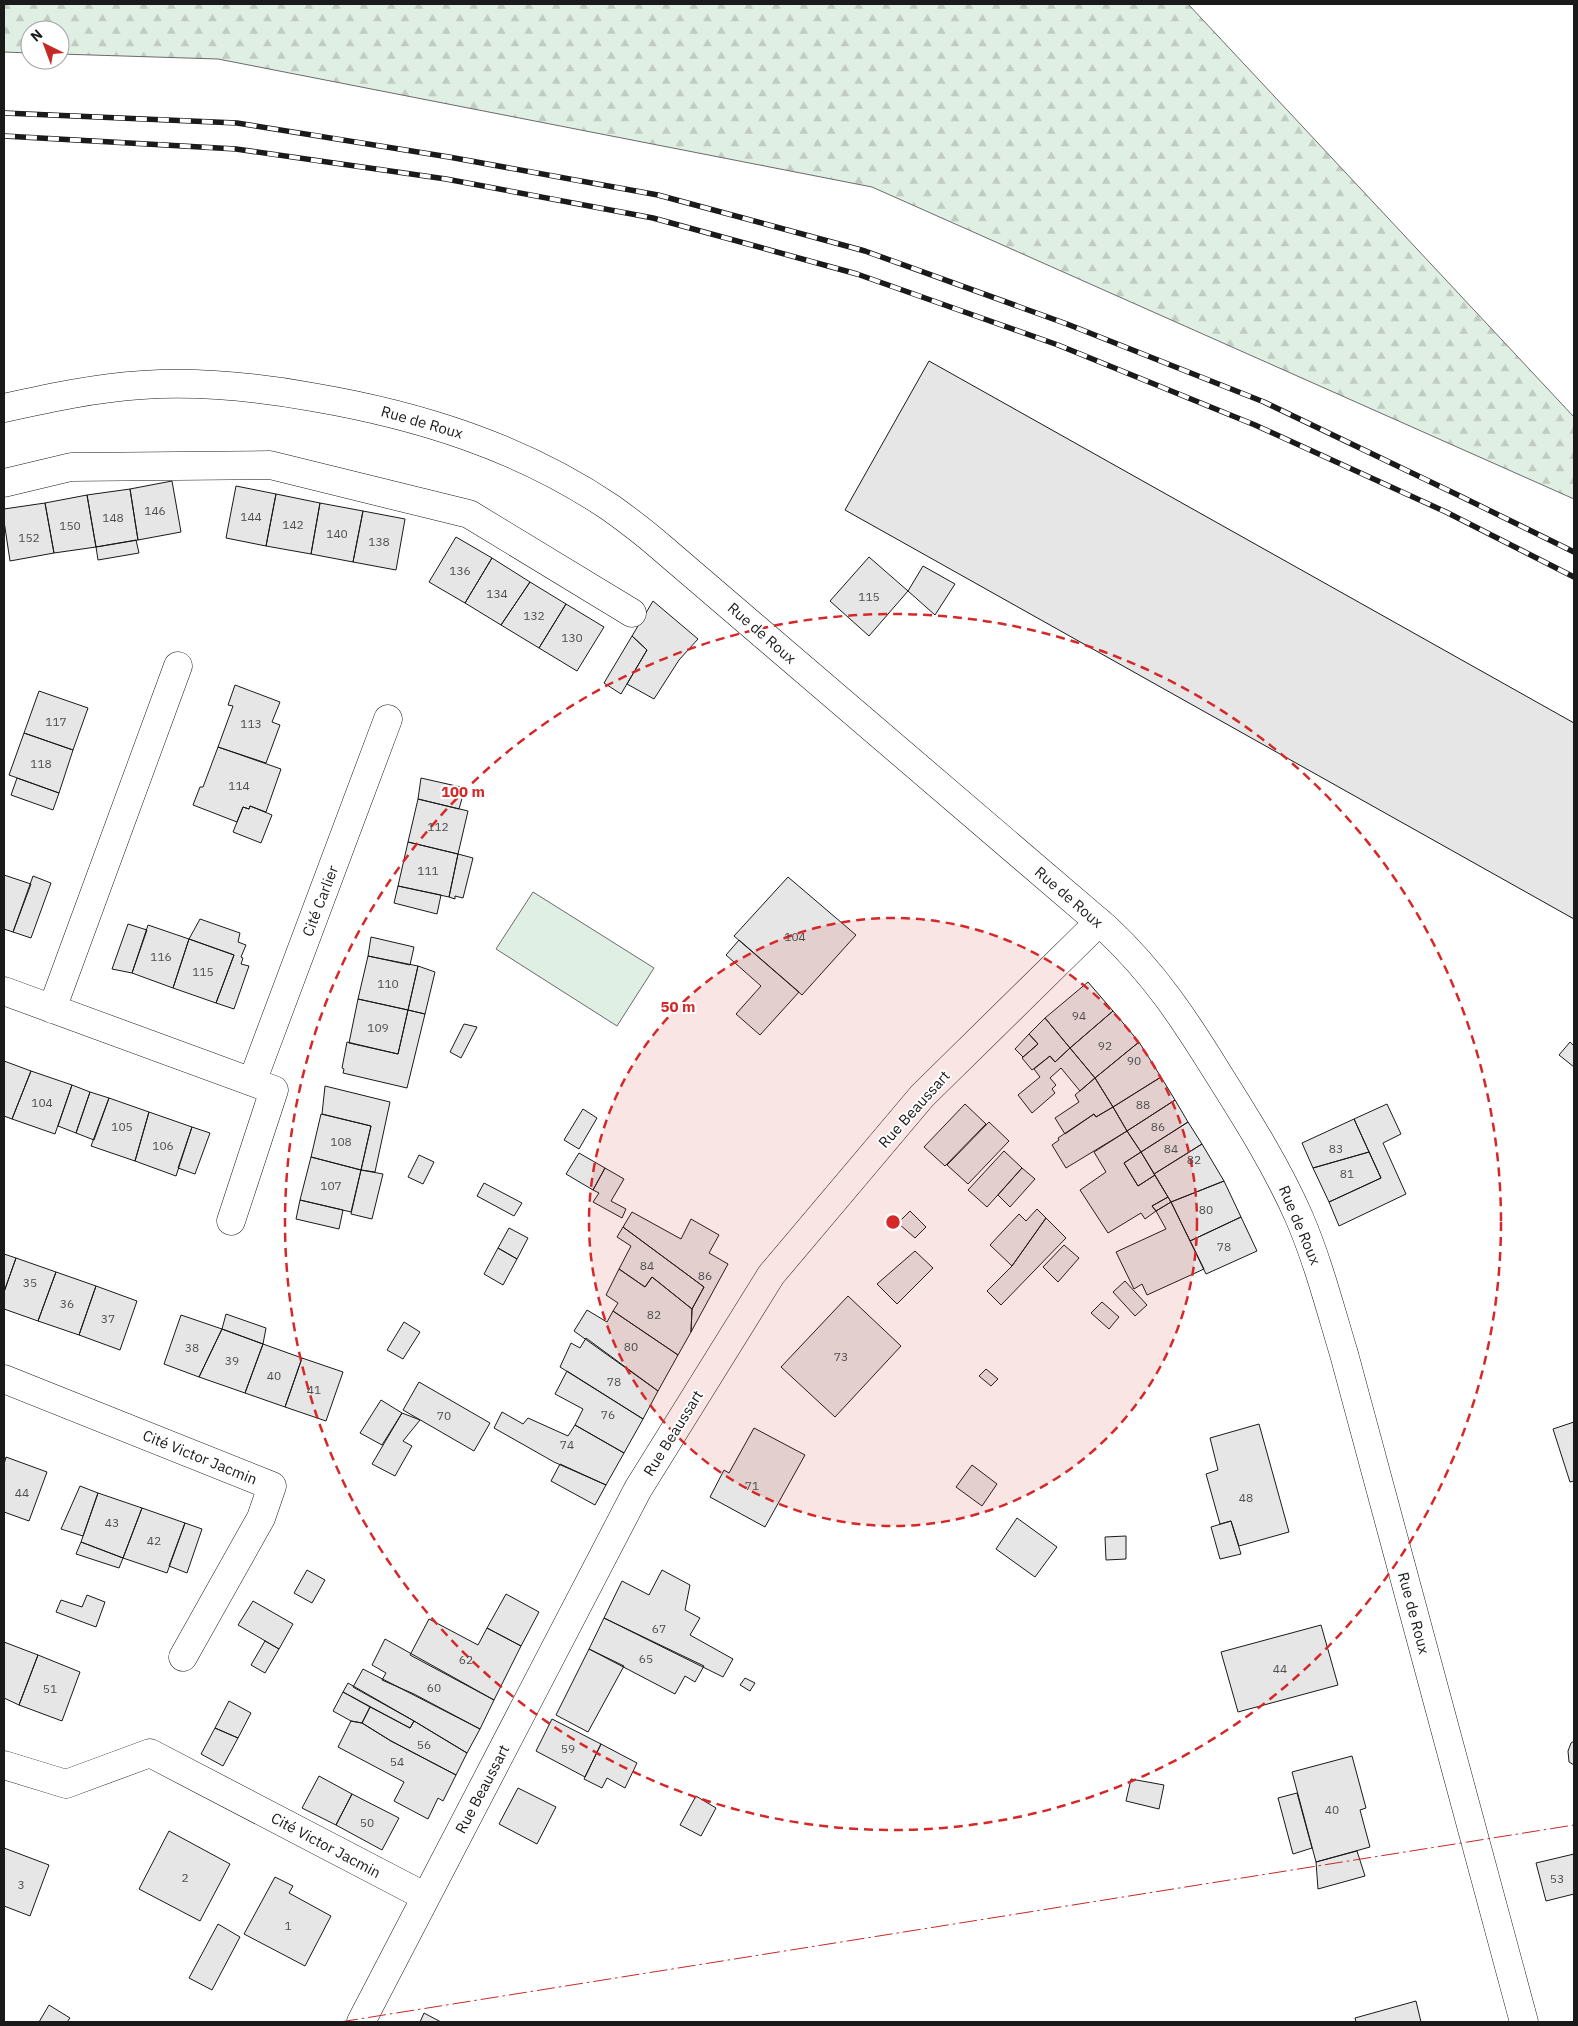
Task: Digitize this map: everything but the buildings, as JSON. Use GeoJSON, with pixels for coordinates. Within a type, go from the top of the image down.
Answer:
{"type":"FeatureCollection","features":[{"type":"Feature","properties":{"kind":"street","name":"Rue de Roux"},"geometry":{"type":"LineString","coordinates":[[4,408],[78,393],[143,385],[189,384],[254,388],[354,404],[423,421],[468,436],[531,463],[605,504],[662,548],[1099,922],[1143,965],[1187,1023],[1266,1152],[1291,1199],[1308,1239],[1344,1354],[1524,2022]]}},
{"type":"Feature","properties":{"kind":"street"},"geometry":{"type":"LineString","coordinates":[[4,483],[71,467],[270,465],[470,514],[632,613]]}},
{"type":"Feature","properties":{"kind":"street"},"geometry":{"type":"LineString","coordinates":[[52,1009],[178,666]]}},
{"type":"Feature","properties":{"kind":"street","name":"Cité Carlier"},"geometry":{"type":"LineString","coordinates":[[252,1082],[388,719]]}},
{"type":"Feature","properties":{"kind":"street","name":"Rue Beaussart"},"geometry":{"type":"LineString","coordinates":[[361,2022],[638,1489],[771,1275],[922,1096],[1099,922]]}},
{"type":"Feature","properties":{"kind":"street"},"geometry":{"type":"LineString","coordinates":[[4,991],[274,1090],[230,1221]]}},
{"type":"Feature","properties":{"kind":"street","name":"Cité Victor Jacmin"},"geometry":{"type":"LineString","coordinates":[[4,1379],[272,1486],[261,1518],[182,1657]]}},
{"type":"Feature","properties":{"kind":"street","name":"Cité Victor Jacmin"},"geometry":{"type":"LineString","coordinates":[[4,1764],[66,1784],[150,1753],[426,1897]]}},
{"type":"Feature","properties":{"kind":"green space"},"geometry":{"type":"Polygon","coordinates":[[[4,4],[1188,4],[1574,417],[1574,499],[872,187],[218,59],[70,54],[70,20],[20,20],[20,53],[4,52],[4,4]]]}},
{"type":"Feature","properties":{"kind":"green space"},"geometry":{"type":"Polygon","coordinates":[[[533,892],[654,968],[617,1026],[496,949],[533,892]]]}},
{"type":"Feature","properties":{"kind":"railway"},"geometry":{"type":"LineString","coordinates":[[4,113],[237,123],[449,157],[658,195],[865,251],[1067,324],[1264,402],[1574,552]]}},
{"type":"Feature","properties":{"kind":"railway"},"geometry":{"type":"LineString","coordinates":[[4,136],[236,149],[446,179],[653,218],[857,274],[1058,345],[1255,425],[1446,512],[1574,577]]}},
{"type":"Feature","properties":{"kind":"power"},"geometry":{"type":"LineString","coordinates":[[340,2022],[1574,1825]]}}]}
